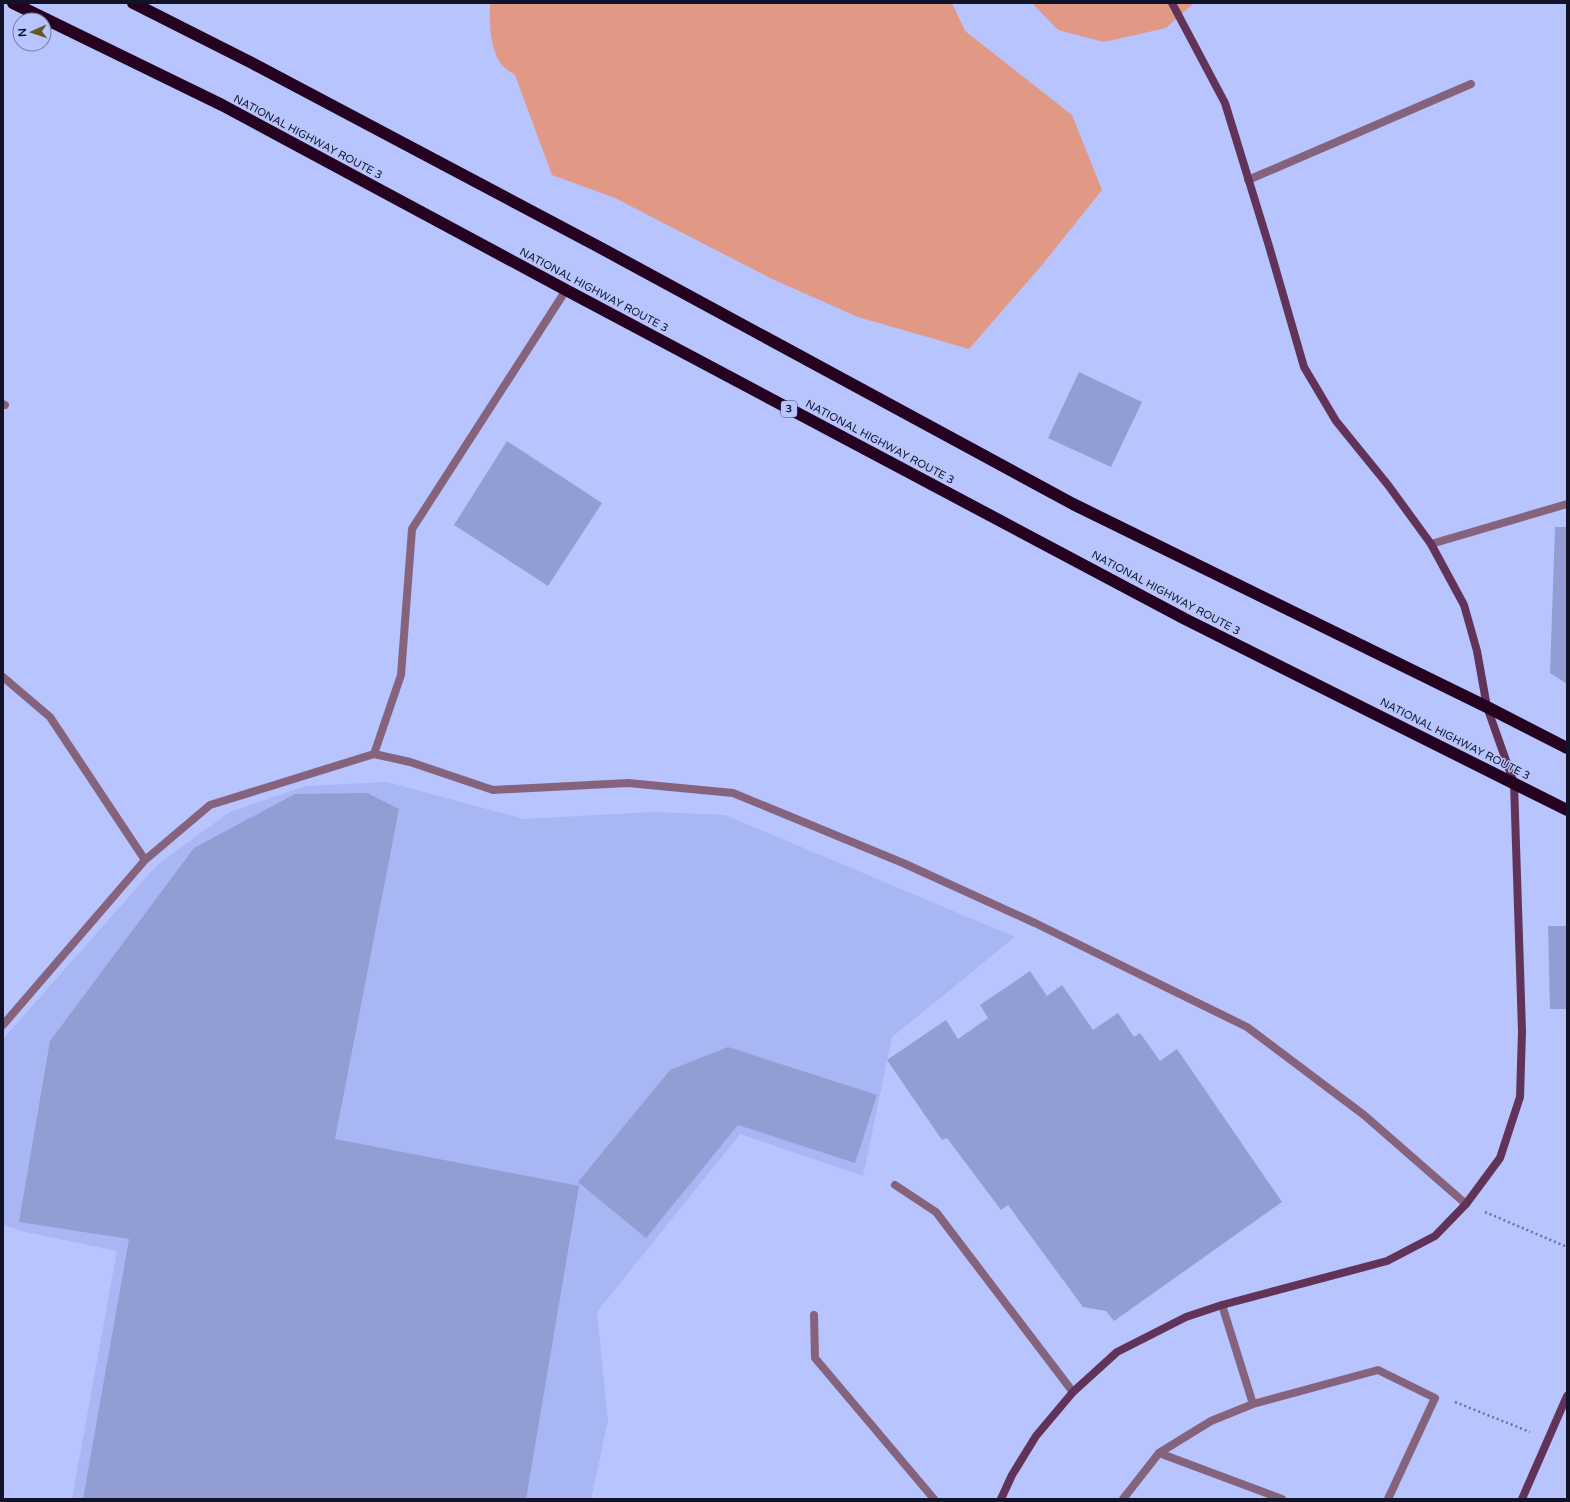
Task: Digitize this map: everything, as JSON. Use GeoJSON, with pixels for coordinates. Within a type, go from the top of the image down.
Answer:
{"type":"FeatureCollection","features":[{"type":"Feature","properties":{"kind":"highway","name":"NATIONAL HIGHWAY ROUTE 3"},"geometry":{"type":"LineString","coordinates":[[13,3],[222,105],[566,290],[1185,619],[1567,810]]}},
{"type":"Feature","properties":{"kind":"highway"},"geometry":{"type":"LineString","coordinates":[[133,3],[259,67],[599,247],[1073,504],[1487,707],[1567,748]]}},
{"type":"Feature","properties":{"kind":"street"},"geometry":{"type":"LineString","coordinates":[[1001,1499],[1012,1475],[1036,1436],[1073,1392],[1117,1352],[1186,1317],[1387,1261],[1435,1236],[1466,1204],[1500,1158],[1520,1097],[1522,1031],[1514,784],[1487,707],[1477,651],[1464,605],[1431,544],[1388,485],[1336,421],[1304,367],[1225,103],[1172,3]]}},
{"type":"Feature","properties":{"kind":"street"},"geometry":{"type":"LineString","coordinates":[[1248,180],[1470,84]]}},
{"type":"Feature","properties":{"kind":"street"},"geometry":{"type":"LineString","coordinates":[[374,754],[401,675],[412,529],[566,290]]}},
{"type":"Feature","properties":{"kind":"street"},"geometry":{"type":"LineString","coordinates":[[1431,544],[1567,504]]}},
{"type":"Feature","properties":{"kind":"street"},"geometry":{"type":"LineString","coordinates":[[3,677],[50,717],[145,860]]}},
{"type":"Feature","properties":{"kind":"street"},"geometry":{"type":"LineString","coordinates":[[3,1025],[145,860],[210,805],[374,754],[410,762],[493,790],[628,783],[733,793],[903,863],[1035,923],[1247,1027],[1364,1115],[1466,1204]]}},
{"type":"Feature","properties":{"kind":"street"},"geometry":{"type":"LineString","coordinates":[[895,1185],[936,1212],[1073,1392]]}},
{"type":"Feature","properties":{"kind":"street"},"geometry":{"type":"LineString","coordinates":[[1222,1306],[1253,1404]]}},
{"type":"Feature","properties":{"kind":"street"},"geometry":{"type":"LineString","coordinates":[[814,1316],[815,1358],[934,1499]]}},
{"type":"Feature","properties":{"kind":"street"},"geometry":{"type":"LineString","coordinates":[[1123,1499],[1159,1453],[1211,1421],[1253,1404],[1378,1370],[1435,1398],[1388,1499]]}},
{"type":"Feature","properties":{"kind":"street"},"geometry":{"type":"LineString","coordinates":[[1522,1499],[1567,1396]]}},
{"type":"Feature","properties":{"kind":"street"},"geometry":{"type":"LineString","coordinates":[[1159,1453],[1282,1499]]}},
{"type":"Feature","properties":{"kind":"path"},"geometry":{"type":"LineString","coordinates":[[1466,1204],[1567,1247]]}},
{"type":"Feature","properties":{"kind":"path"},"geometry":{"type":"LineString","coordinates":[[1435,1398],[1453,1401],[1548,1439]]}},
{"type":"Feature","properties":{"kind":"shaded area"},"geometry":{"type":"Polygon","coordinates":[[[490,3],[952,3],[965,31],[1072,115],[1102,190],[1042,265],[969,349],[858,317],[772,279],[615,198],[552,175],[515,75],[502,65],[492,43],[490,3]]]}},
{"type":"Feature","properties":{"kind":"shaded area"},"geometry":{"type":"Polygon","coordinates":[[[1032,3],[1194,3],[1166,28],[1104,42],[1058,30],[1032,3]]]}},
{"type":"Feature","properties":{"kind":"shaded area"},"geometry":{"type":"Polygon","coordinates":[[[387,782],[524,819],[653,812],[725,815],[1015,937],[892,1037],[863,1176],[740,1134],[597,1312],[608,1421],[591,1499],[72,1499],[117,1251],[21,1231],[3,1224],[3,1039],[158,864],[230,812],[306,786],[387,782]]]}},
{"type":"Feature","properties":{"kind":"building"},"geometry":{"type":"Polygon","coordinates":[[[1079,372],[1142,402],[1111,467],[1048,438],[1079,372]]]}},
{"type":"Feature","properties":{"kind":"building"},"geometry":{"type":"Polygon","coordinates":[[[507,441],[602,503],[548,586],[454,525],[507,441]]]}},
{"type":"Feature","properties":{"kind":"building"},"geometry":{"type":"Polygon","coordinates":[[[1555,527],[1567,527],[1567,684],[1550,673],[1555,527]]]}},
{"type":"Feature","properties":{"kind":"building"},"geometry":{"type":"Polygon","coordinates":[[[367,793],[399,809],[335,1139],[579,1186],[526,1499],[83,1499],[129,1239],[19,1222],[50,1041],[194,848],[295,794],[367,793]]]}},
{"type":"Feature","properties":{"kind":"building"},"geometry":{"type":"Polygon","coordinates":[[[1548,926],[1567,926],[1567,1009],[1550,1009],[1548,926]]]}},
{"type":"Feature","properties":{"kind":"building"},"geometry":{"type":"Polygon","coordinates":[[[1030,971],[1047,996],[1062,985],[1093,1030],[1118,1013],[1134,1037],[1140,1033],[1160,1061],[1177,1049],[1282,1202],[1114,1321],[1106,1311],[1083,1307],[1008,1205],[1001,1210],[947,1138],[942,1140],[887,1060],[946,1020],[958,1039],[988,1018],[980,1005],[1030,971]]]}},
{"type":"Feature","properties":{"kind":"building"},"geometry":{"type":"Polygon","coordinates":[[[728,1047],[877,1095],[855,1163],[735,1124],[738,1125],[646,1238],[578,1182],[670,1070],[728,1047]]]}}]}
